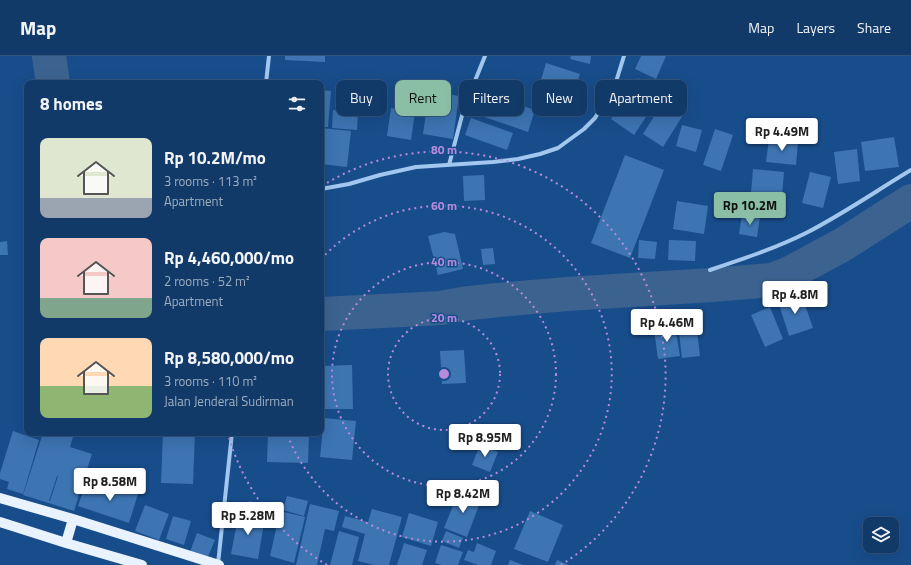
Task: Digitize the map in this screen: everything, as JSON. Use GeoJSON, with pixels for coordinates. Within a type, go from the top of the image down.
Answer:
{"type":"FeatureCollection","features":[{"type":"Feature","properties":{"kind":"main road"},"geometry":{"type":"LineString","coordinates":[[0,498],[73,519],[218,565]]}},
{"type":"Feature","properties":{"kind":"main road"},"geometry":{"type":"LineString","coordinates":[[66,543],[73,519]]}},
{"type":"Feature","properties":{"kind":"main road"},"geometry":{"type":"LineString","coordinates":[[0,522],[142,565]]}},
{"type":"Feature","properties":{"kind":"street"},"geometry":{"type":"LineString","coordinates":[[266,80],[269,56]]}},
{"type":"Feature","properties":{"kind":"street"},"geometry":{"type":"LineString","coordinates":[[449,165],[464,108],[485,56]]}},
{"type":"Feature","properties":{"kind":"street"},"geometry":{"type":"LineString","coordinates":[[324,188],[349,184],[416,167],[518,159],[558,148],[596,118],[615,84],[624,56]]}},
{"type":"Feature","properties":{"kind":"street"},"geometry":{"type":"LineString","coordinates":[[710,270],[759,254],[806,233],[911,170]]}},
{"type":"Feature","properties":{"kind":"street"},"geometry":{"type":"LineString","coordinates":[[218,565],[232,436]]}},
{"type":"Feature","properties":{"kind":"building"},"geometry":{"type":"Polygon","coordinates":[[[285,56],[325,56],[325,62],[285,60],[285,56]]]}},
{"type":"Feature","properties":{"kind":"building"},"geometry":{"type":"Polygon","coordinates":[[[571,56],[591,56],[590,64],[570,59],[571,56]]]}},
{"type":"Feature","properties":{"kind":"building"},"geometry":{"type":"Polygon","coordinates":[[[641,56],[666,56],[656,79],[635,69],[641,56]]]}},
{"type":"Feature","properties":{"kind":"building"},"geometry":{"type":"Polygon","coordinates":[[[546,63],[580,74],[578,80],[541,80],[546,63]]]}},
{"type":"Feature","properties":{"kind":"building"},"geometry":{"type":"Polygon","coordinates":[[[324,90],[331,91],[328,127],[324,127],[324,90]]]}},
{"type":"Feature","properties":{"kind":"building"},"geometry":{"type":"Polygon","coordinates":[[[451,95],[459,96],[453,139],[423,134],[426,116],[451,116],[451,95]]]}},
{"type":"Feature","properties":{"kind":"building"},"geometry":{"type":"Polygon","coordinates":[[[524,106],[532,109],[533,116],[528,132],[482,116],[524,116],[524,106]]]}},
{"type":"Feature","properties":{"kind":"building"},"geometry":{"type":"Polygon","coordinates":[[[391,108],[395,109],[395,116],[414,116],[411,140],[387,136],[391,108]]]}},
{"type":"Feature","properties":{"kind":"building"},"geometry":{"type":"Polygon","coordinates":[[[333,110],[336,110],[336,116],[358,116],[357,130],[332,128],[333,110]]]}},
{"type":"Feature","properties":{"kind":"building"},"geometry":{"type":"Polygon","coordinates":[[[613,116],[647,116],[634,135],[611,119],[613,116]]]}},
{"type":"Feature","properties":{"kind":"building"},"geometry":{"type":"Polygon","coordinates":[[[654,116],[682,116],[663,147],[643,134],[654,116]]]}},
{"type":"Feature","properties":{"kind":"building"},"geometry":{"type":"Polygon","coordinates":[[[471,118],[513,133],[507,150],[465,135],[471,118]]]}},
{"type":"Feature","properties":{"kind":"building"},"geometry":{"type":"Polygon","coordinates":[[[682,125],[702,130],[696,152],[676,146],[682,125]]]}},
{"type":"Feature","properties":{"kind":"building"},"geometry":{"type":"Polygon","coordinates":[[[324,128],[351,131],[347,167],[324,164],[324,128]]]}},
{"type":"Feature","properties":{"kind":"building"},"geometry":{"type":"Polygon","coordinates":[[[715,129],[733,135],[721,171],[703,165],[715,129]]]}},
{"type":"Feature","properties":{"kind":"building"},"geometry":{"type":"Polygon","coordinates":[[[894,137],[899,167],[865,171],[861,142],[894,137]]]}},
{"type":"Feature","properties":{"kind":"building"},"geometry":{"type":"Polygon","coordinates":[[[769,139],[798,143],[796,165],[766,162],[769,139]]]}},
{"type":"Feature","properties":{"kind":"building"},"geometry":{"type":"Polygon","coordinates":[[[857,149],[860,181],[838,184],[834,152],[857,149]]]}},
{"type":"Feature","properties":{"kind":"building"},"geometry":{"type":"Polygon","coordinates":[[[625,155],[664,170],[630,258],[591,243],[625,155]]]}},
{"type":"Feature","properties":{"kind":"building"},"geometry":{"type":"Polygon","coordinates":[[[753,169],[784,172],[782,196],[751,193],[753,169]]]}},
{"type":"Feature","properties":{"kind":"building"},"geometry":{"type":"Polygon","coordinates":[[[810,172],[831,177],[823,208],[802,203],[810,172]]]}},
{"type":"Feature","properties":{"kind":"building"},"geometry":{"type":"Polygon","coordinates":[[[484,175],[485,200],[464,201],[463,176],[484,175]]]}},
{"type":"Feature","properties":{"kind":"building"},"geometry":{"type":"Polygon","coordinates":[[[677,201],[708,206],[704,234],[673,229],[677,201]]]}},
{"type":"Feature","properties":{"kind":"building"},"geometry":{"type":"Polygon","coordinates":[[[742,214],[760,217],[757,237],[739,234],[742,214]]]}},
{"type":"Feature","properties":{"kind":"building"},"geometry":{"type":"Polygon","coordinates":[[[444,232],[455,234],[463,269],[438,275],[428,236],[444,232]]]}},
{"type":"Feature","properties":{"kind":"building"},"geometry":{"type":"Polygon","coordinates":[[[639,240],[657,242],[655,259],[638,258],[639,240]]]}},
{"type":"Feature","properties":{"kind":"building"},"geometry":{"type":"Polygon","coordinates":[[[669,240],[696,241],[695,261],[668,260],[669,240]]]}},
{"type":"Feature","properties":{"kind":"building"},"geometry":{"type":"Polygon","coordinates":[[[7,241],[8,255],[0,255],[0,242],[7,241]]]}},
{"type":"Feature","properties":{"kind":"building"},"geometry":{"type":"Polygon","coordinates":[[[493,248],[495,264],[483,265],[481,249],[493,248]]]}},
{"type":"Feature","properties":{"kind":"building"},"geometry":{"type":"Polygon","coordinates":[[[801,293],[813,328],[789,336],[778,301],[801,293]]]}},
{"type":"Feature","properties":{"kind":"building"},"geometry":{"type":"Polygon","coordinates":[[[770,307],[783,339],[765,347],[751,315],[770,307]]]}},
{"type":"Feature","properties":{"kind":"building"},"geometry":{"type":"Polygon","coordinates":[[[696,322],[700,356],[682,358],[678,324],[696,322]]]}},
{"type":"Feature","properties":{"kind":"building"},"geometry":{"type":"Polygon","coordinates":[[[675,326],[680,356],[658,359],[654,329],[675,326]]]}},
{"type":"Feature","properties":{"kind":"building"},"geometry":{"type":"Polygon","coordinates":[[[464,350],[466,383],[442,384],[440,351],[464,350]]]}},
{"type":"Feature","properties":{"kind":"building"},"geometry":{"type":"Polygon","coordinates":[[[352,365],[353,409],[324,409],[324,366],[352,365]]]}},
{"type":"Feature","properties":{"kind":"building"},"geometry":{"type":"Polygon","coordinates":[[[324,418],[356,421],[352,460],[320,457],[322,436],[324,436],[324,418]]]}},
{"type":"Feature","properties":{"kind":"building"},"geometry":{"type":"Polygon","coordinates":[[[13,431],[39,440],[23,494],[7,489],[9,482],[0,479],[0,473],[13,431]]]}},
{"type":"Feature","properties":{"kind":"building"},"geometry":{"type":"Polygon","coordinates":[[[42,436],[73,436],[70,447],[92,454],[87,469],[91,470],[86,484],[83,482],[74,511],[23,495],[42,436]],[[58,476],[49,501],[50,501],[58,476]]]}},
{"type":"Feature","properties":{"kind":"building"},"geometry":{"type":"Polygon","coordinates":[[[163,436],[195,436],[193,484],[161,483],[163,436]]]}},
{"type":"Feature","properties":{"kind":"building"},"geometry":{"type":"Polygon","coordinates":[[[268,436],[309,436],[308,463],[267,462],[268,436]]]}},
{"type":"Feature","properties":{"kind":"building"},"geometry":{"type":"Polygon","coordinates":[[[480,445],[498,452],[490,472],[472,465],[480,445]]]}},
{"type":"Feature","properties":{"kind":"building"},"geometry":{"type":"Polygon","coordinates":[[[85,485],[106,492],[109,485],[138,494],[129,523],[78,506],[85,485]]]}},
{"type":"Feature","properties":{"kind":"building"},"geometry":{"type":"Polygon","coordinates":[[[459,491],[481,500],[467,537],[444,528],[459,491]]]}},
{"type":"Feature","properties":{"kind":"building"},"geometry":{"type":"Polygon","coordinates":[[[287,496],[308,501],[304,516],[283,510],[287,496]]]}},
{"type":"Feature","properties":{"kind":"building"},"geometry":{"type":"Polygon","coordinates":[[[249,501],[267,505],[265,515],[247,512],[249,501]]]}},
{"type":"Feature","properties":{"kind":"building"},"geometry":{"type":"Polygon","coordinates":[[[310,504],[339,511],[334,531],[325,529],[317,565],[296,565],[310,504]]]}},
{"type":"Feature","properties":{"kind":"building"},"geometry":{"type":"Polygon","coordinates":[[[145,505],[169,514],[159,540],[135,531],[145,505]]]}},
{"type":"Feature","properties":{"kind":"building"},"geometry":{"type":"Polygon","coordinates":[[[372,509],[402,517],[389,565],[374,565],[358,561],[365,534],[342,527],[345,516],[368,522],[372,509]]]}},
{"type":"Feature","properties":{"kind":"building"},"geometry":{"type":"Polygon","coordinates":[[[280,511],[305,517],[294,563],[270,556],[280,511]]]}},
{"type":"Feature","properties":{"kind":"building"},"geometry":{"type":"Polygon","coordinates":[[[530,511],[563,525],[548,562],[514,549],[530,511]]]}},
{"type":"Feature","properties":{"kind":"building"},"geometry":{"type":"Polygon","coordinates":[[[239,512],[265,517],[258,559],[231,554],[239,512]]]}},
{"type":"Feature","properties":{"kind":"building"},"geometry":{"type":"Polygon","coordinates":[[[409,513],[438,522],[431,546],[402,537],[409,513]]]}},
{"type":"Feature","properties":{"kind":"building"},"geometry":{"type":"Polygon","coordinates":[[[173,516],[191,521],[184,545],[166,539],[173,516]]]}},
{"type":"Feature","properties":{"kind":"building"},"geometry":{"type":"Polygon","coordinates":[[[339,531],[359,537],[352,565],[330,565],[339,531]]]}},
{"type":"Feature","properties":{"kind":"building"},"geometry":{"type":"Polygon","coordinates":[[[446,531],[463,538],[459,548],[442,541],[446,531]]]}},
{"type":"Feature","properties":{"kind":"building"},"geometry":{"type":"Polygon","coordinates":[[[197,533],[215,540],[207,559],[190,552],[197,533]]]}},
{"type":"Feature","properties":{"kind":"building"},"geometry":{"type":"Polygon","coordinates":[[[404,543],[427,550],[422,565],[397,565],[404,543]]]}},
{"type":"Feature","properties":{"kind":"building"},"geometry":{"type":"Polygon","coordinates":[[[477,543],[496,551],[491,565],[478,565],[464,560],[468,550],[474,552],[477,543]]]}},
{"type":"Feature","properties":{"kind":"building"},"geometry":{"type":"Polygon","coordinates":[[[441,545],[463,552],[458,565],[442,565],[435,563],[441,545]]]}},
{"type":"Feature","properties":{"kind":"building"},"geometry":{"type":"Polygon","coordinates":[[[510,560],[523,565],[508,565],[510,560]]]}},
{"type":"Feature","properties":{"kind":"building"},"geometry":{"type":"Polygon","coordinates":[[[557,560],[569,565],[555,565],[557,560]]]}},
{"type":"Feature","properties":{"kind":"waterway"},"geometry":{"type":"LineString","coordinates":[[49,56],[53,80]]}},
{"type":"Feature","properties":{"kind":"waterway"},"geometry":{"type":"LineString","coordinates":[[324,314],[441,308],[462,304],[567,294],[772,280],[790,273],[842,245],[911,201]]}}]}
